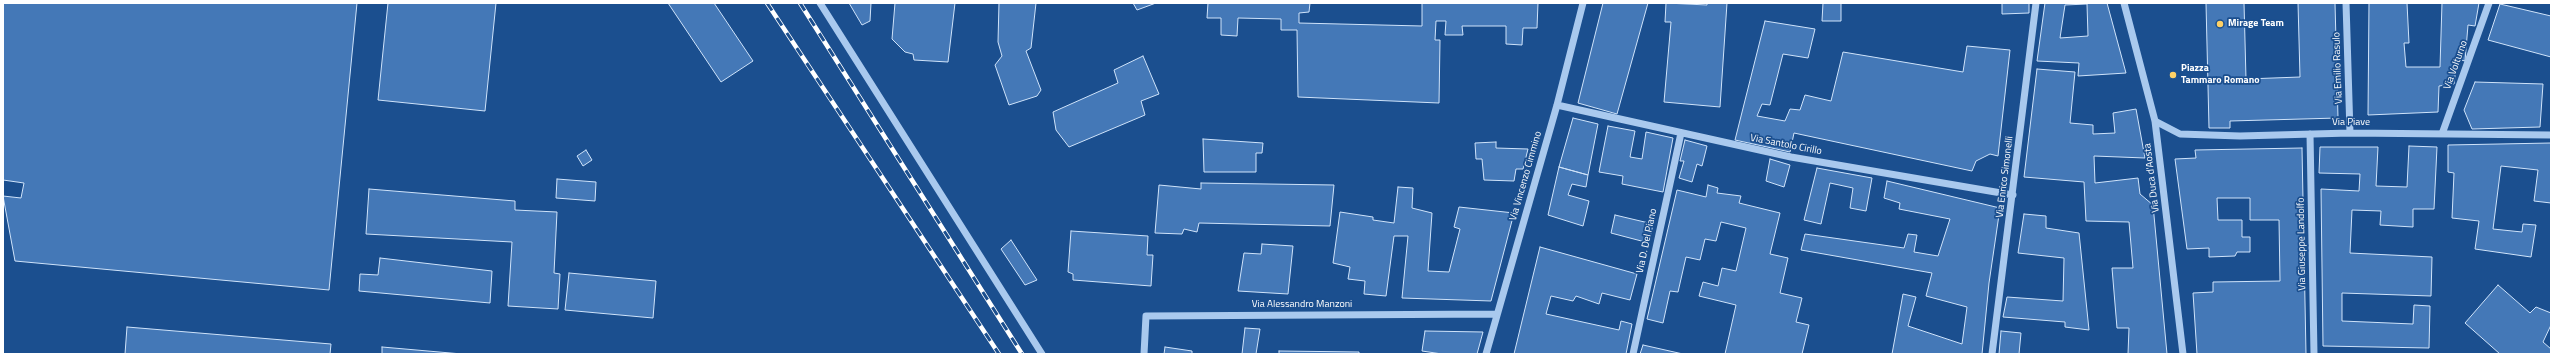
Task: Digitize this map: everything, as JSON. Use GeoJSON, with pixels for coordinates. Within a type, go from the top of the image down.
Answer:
{"type":"FeatureCollection","features":[{"type":"Feature","properties":{"kind":"street"},"geometry":{"type":"LineString","coordinates":[[820,3],[1042,354]]}},
{"type":"Feature","properties":{"kind":"street","name":"Via Vincenzo Cimmino"},"geometry":{"type":"LineString","coordinates":[[1486,354],[1557,105],[1583,3]]}},
{"type":"Feature","properties":{"kind":"street","name":"Via Enrico Simonelli"},"geometry":{"type":"LineString","coordinates":[[1992,354],[2036,3]]}},
{"type":"Feature","properties":{"kind":"street","name":"Via Duca d'Aosta"},"geometry":{"type":"LineString","coordinates":[[2124,3],[2155,121],[2183,354]]}},
{"type":"Feature","properties":{"kind":"street","name":"Via Emilio Rasulo"},"geometry":{"type":"LineString","coordinates":[[2346,3],[2350,133]]}},
{"type":"Feature","properties":{"kind":"street","name":"Via Volturno"},"geometry":{"type":"LineString","coordinates":[[2442,134],[2489,3]]}},
{"type":"Feature","properties":{"kind":"street","name":"Via Santolo Cirillo"},"geometry":{"type":"LineString","coordinates":[[1557,105],[1791,156],[2012,195]]}},
{"type":"Feature","properties":{"kind":"street","name":"Via Piave"},"geometry":{"type":"LineString","coordinates":[[2155,121],[2180,134],[2240,136],[2350,133],[2551,135]]}},
{"type":"Feature","properties":{"kind":"street","name":"Via D. Del Piano"},"geometry":{"type":"LineString","coordinates":[[1633,354],[1681,133]]}},
{"type":"Feature","properties":{"kind":"street","name":"Via Giuseppe Landolfo"},"geometry":{"type":"LineString","coordinates":[[2310,134],[2314,354]]}},
{"type":"Feature","properties":{"kind":"street","name":"Via Alessandro Manzoni"},"geometry":{"type":"LineString","coordinates":[[1144,354],[1146,316],[1497,314]]}},
{"type":"Feature","properties":{"kind":"building"},"geometry":{"type":"Polygon","coordinates":[[[3,3],[357,3],[329,290],[15,261],[3,196],[21,198],[24,183],[3,180],[3,3]]]}},
{"type":"Feature","properties":{"kind":"building"},"geometry":{"type":"Polygon","coordinates":[[[388,3],[496,3],[485,111],[378,100],[388,3]]]}},
{"type":"Feature","properties":{"kind":"building"},"geometry":{"type":"Polygon","coordinates":[[[668,3],[714,3],[753,61],[721,82],[668,3]]]}},
{"type":"Feature","properties":{"kind":"building"},"geometry":{"type":"Polygon","coordinates":[[[849,3],[871,3],[870,21],[862,25],[849,3]]]}},
{"type":"Feature","properties":{"kind":"building"},"geometry":{"type":"Polygon","coordinates":[[[895,3],[955,3],[948,62],[914,60],[913,54],[905,52],[892,39],[895,3]]]}},
{"type":"Feature","properties":{"kind":"building"},"geometry":{"type":"Polygon","coordinates":[[[999,3],[1036,3],[1031,48],[1026,51],[1041,90],[1037,96],[1009,105],[995,65],[1002,56],[998,42],[999,3]]]}},
{"type":"Feature","properties":{"kind":"building"},"geometry":{"type":"Polygon","coordinates":[[[1133,3],[1156,3],[1137,10],[1133,3]]]}},
{"type":"Feature","properties":{"kind":"building"},"geometry":{"type":"Polygon","coordinates":[[[1208,3],[1310,3],[1309,12],[1299,13],[1299,23],[1422,26],[1422,3],[1538,3],[1537,28],[1523,28],[1522,45],[1506,44],[1506,26],[1462,26],[1463,35],[1445,35],[1446,21],[1436,21],[1435,40],[1440,40],[1439,103],[1298,97],[1297,30],[1281,30],[1281,19],[1238,18],[1237,36],[1221,35],[1221,18],[1207,18],[1208,3]]]}},
{"type":"Feature","properties":{"kind":"building"},"geometry":{"type":"Polygon","coordinates":[[[1603,3],[1648,3],[1617,114],[1578,103],[1603,3]]]}},
{"type":"Feature","properties":{"kind":"building"},"geometry":{"type":"Polygon","coordinates":[[[1666,3],[1707,5],[1707,3],[1727,3],[1720,107],[1664,102],[1671,22],[1665,22],[1666,3]]]}},
{"type":"Feature","properties":{"kind":"building"},"geometry":{"type":"Polygon","coordinates":[[[1823,3],[1841,3],[1841,21],[1822,21],[1823,3]]]}},
{"type":"Feature","properties":{"kind":"building"},"geometry":{"type":"Polygon","coordinates":[[[2002,3],[2029,3],[2029,13],[2002,14],[2002,3]]]}},
{"type":"Feature","properties":{"kind":"building"},"geometry":{"type":"Polygon","coordinates":[[[2045,3],[2107,3],[2126,73],[2078,76],[2079,63],[2037,61],[2045,3]],[[2087,4],[2065,5],[2060,38],[2088,36],[2087,4]]]}},
{"type":"Feature","properties":{"kind":"building"},"geometry":{"type":"Polygon","coordinates":[[[2206,3],[2244,3],[2246,79],[2300,77],[2298,3],[2335,3],[2338,118],[2230,121],[2230,128],[2209,128],[2206,3]]]}},
{"type":"Feature","properties":{"kind":"building"},"geometry":{"type":"Polygon","coordinates":[[[2369,3],[2407,3],[2409,43],[2404,43],[2406,67],[2440,67],[2442,3],[2479,3],[2475,26],[2468,25],[2465,61],[2457,59],[2454,84],[2439,86],[2438,112],[2368,115],[2369,3]]]}},
{"type":"Feature","properties":{"kind":"building"},"geometry":{"type":"Polygon","coordinates":[[[2500,4],[2551,16],[2551,57],[2488,40],[2500,4]]]}},
{"type":"Feature","properties":{"kind":"building"},"geometry":{"type":"Polygon","coordinates":[[[1765,21],[1815,29],[1808,58],[1783,54],[1770,105],[1762,104],[1757,116],[1785,121],[1790,109],[1800,110],[1805,95],[1831,101],[1843,52],[1963,72],[1967,46],[2010,50],[1998,156],[1990,154],[1976,161],[1972,171],[1794,133],[1790,152],[1735,140],[1765,21]]]}},
{"type":"Feature","properties":{"kind":"building"},"geometry":{"type":"Polygon","coordinates":[[[1143,56],[1159,94],[1141,101],[1145,115],[1069,147],[1056,130],[1053,112],[1118,83],[1114,70],[1143,56]]]}},
{"type":"Feature","properties":{"kind":"building"},"geometry":{"type":"Polygon","coordinates":[[[2037,69],[2075,72],[2070,123],[2093,125],[2093,134],[2115,133],[2113,113],[2136,109],[2145,158],[2094,156],[2095,183],[2138,178],[2140,194],[2153,205],[2167,354],[2128,354],[2129,328],[2117,328],[2112,268],[2133,268],[2129,222],[2086,221],[2084,182],[2024,177],[2037,69]]]}},
{"type":"Feature","properties":{"kind":"building"},"geometry":{"type":"Polygon","coordinates":[[[2475,82],[2543,84],[2540,127],[2472,129],[2464,110],[2475,82]]]}},
{"type":"Feature","properties":{"kind":"building"},"geometry":{"type":"Polygon","coordinates":[[[1573,118],[1598,124],[1588,175],[1559,167],[1573,118]]]}},
{"type":"Feature","properties":{"kind":"building"},"geometry":{"type":"Polygon","coordinates":[[[1608,126],[1635,131],[1630,157],[1642,159],[1646,132],[1673,138],[1663,192],[1622,184],[1623,176],[1599,172],[1608,126]]]}},
{"type":"Feature","properties":{"kind":"building"},"geometry":{"type":"Polygon","coordinates":[[[1203,139],[1263,143],[1262,153],[1256,153],[1256,172],[1204,172],[1203,139]]]}},
{"type":"Feature","properties":{"kind":"building"},"geometry":{"type":"Polygon","coordinates":[[[1685,140],[1707,146],[1702,166],[1697,164],[1692,182],[1679,178],[1684,161],[1680,161],[1685,140]]]}},
{"type":"Feature","properties":{"kind":"building"},"geometry":{"type":"Polygon","coordinates":[[[1496,142],[1496,148],[1528,149],[1523,169],[1516,169],[1514,181],[1484,180],[1482,159],[1476,159],[1475,143],[1496,142]]]}},
{"type":"Feature","properties":{"kind":"building"},"geometry":{"type":"Polygon","coordinates":[[[2551,143],[2551,203],[2534,201],[2538,170],[2501,166],[2493,229],[2522,232],[2523,224],[2536,225],[2531,257],[2475,249],[2479,221],[2452,218],[2454,173],[2448,172],[2448,145],[2551,143]]]}},
{"type":"Feature","properties":{"kind":"building"},"geometry":{"type":"Polygon","coordinates":[[[2409,146],[2437,147],[2434,209],[2413,209],[2413,227],[2380,225],[2381,211],[2352,210],[2350,253],[2432,257],[2431,296],[2342,293],[2342,321],[2413,324],[2414,305],[2430,306],[2429,348],[2323,346],[2321,189],[2359,191],[2360,174],[2319,173],[2320,147],[2378,147],[2376,186],[2407,187],[2409,146]]]}},
{"type":"Feature","properties":{"kind":"building"},"geometry":{"type":"Polygon","coordinates":[[[2302,148],[2306,354],[2197,354],[2193,293],[2213,292],[2213,282],[2280,281],[2279,220],[2250,220],[2250,198],[2217,198],[2218,220],[2242,220],[2242,237],[2250,237],[2250,252],[2237,252],[2235,256],[2209,257],[2209,248],[2187,249],[2175,159],[2196,158],[2195,150],[2302,148]]]}},
{"type":"Feature","properties":{"kind":"building"},"geometry":{"type":"Polygon","coordinates":[[[586,150],[592,160],[583,166],[577,156],[586,150]]]}},
{"type":"Feature","properties":{"kind":"building"},"geometry":{"type":"Polygon","coordinates":[[[1770,159],[1790,165],[1784,187],[1766,181],[1770,159]]]}},
{"type":"Feature","properties":{"kind":"building"},"geometry":{"type":"Polygon","coordinates":[[[1559,167],[1588,175],[1586,187],[1572,184],[1568,195],[1589,201],[1583,226],[1548,215],[1559,167]]]}},
{"type":"Feature","properties":{"kind":"building"},"geometry":{"type":"Polygon","coordinates":[[[1817,168],[1872,178],[1866,211],[1850,208],[1853,188],[1830,183],[1821,224],[1804,220],[1817,168]]]}},
{"type":"Feature","properties":{"kind":"building"},"geometry":{"type":"Polygon","coordinates":[[[557,179],[596,182],[595,201],[556,198],[557,179]]]}},
{"type":"Feature","properties":{"kind":"building"},"geometry":{"type":"Polygon","coordinates":[[[1887,181],[2000,208],[1989,283],[1982,354],[1892,354],[1903,294],[1916,297],[1908,326],[1962,344],[1967,307],[1926,296],[1932,273],[1801,250],[1805,234],[1904,248],[1908,234],[1917,235],[1914,252],[1938,256],[1950,219],[1899,209],[1900,203],[1884,198],[1887,181]]]}},
{"type":"Feature","properties":{"kind":"building"},"geometry":{"type":"Polygon","coordinates":[[[1201,183],[1334,185],[1330,226],[1199,223],[1197,232],[1184,229],[1182,234],[1155,233],[1159,185],[1201,189],[1201,183]]]}},
{"type":"Feature","properties":{"kind":"building"},"geometry":{"type":"Polygon","coordinates":[[[1708,185],[1718,188],[1717,193],[1741,196],[1739,203],[1780,213],[1770,254],[1788,258],[1780,293],[1802,298],[1796,322],[1809,325],[1802,354],[1725,354],[1736,305],[1699,296],[1703,282],[1718,286],[1722,268],[1736,271],[1746,228],[1721,222],[1716,241],[1705,239],[1700,260],[1686,257],[1678,292],[1670,291],[1663,323],[1647,319],[1677,190],[1706,197],[1708,185]]]}},
{"type":"Feature","properties":{"kind":"building"},"geometry":{"type":"Polygon","coordinates":[[[1398,187],[1413,188],[1412,208],[1432,213],[1428,271],[1449,272],[1460,229],[1454,227],[1459,207],[1514,213],[1491,301],[1402,298],[1408,236],[1394,236],[1386,296],[1364,294],[1365,281],[1348,279],[1350,267],[1333,263],[1340,212],[1373,217],[1373,220],[1394,223],[1398,187]]]}},
{"type":"Feature","properties":{"kind":"building"},"geometry":{"type":"Polygon","coordinates":[[[369,189],[515,201],[515,210],[557,212],[554,273],[560,274],[558,309],[508,306],[512,242],[366,234],[369,189]]]}},
{"type":"Feature","properties":{"kind":"building"},"geometry":{"type":"Polygon","coordinates":[[[2024,214],[2046,216],[2046,228],[2079,233],[2089,330],[2065,327],[2065,322],[2003,317],[2007,297],[2063,301],[2064,258],[2018,253],[2024,214]]]}},
{"type":"Feature","properties":{"kind":"building"},"geometry":{"type":"Polygon","coordinates":[[[1615,215],[1653,224],[1649,243],[1611,233],[1615,215]]]}},
{"type":"Feature","properties":{"kind":"building"},"geometry":{"type":"Polygon","coordinates":[[[1071,231],[1148,236],[1147,255],[1153,255],[1151,286],[1073,280],[1073,274],[1068,272],[1071,231]]]}},
{"type":"Feature","properties":{"kind":"building"},"geometry":{"type":"Polygon","coordinates":[[[1011,240],[1037,280],[1025,285],[1001,249],[1011,240]]]}},
{"type":"Feature","properties":{"kind":"building"},"geometry":{"type":"Polygon","coordinates":[[[1262,244],[1293,246],[1288,294],[1238,291],[1244,253],[1261,254],[1262,244]]]}},
{"type":"Feature","properties":{"kind":"building"},"geometry":{"type":"Polygon","coordinates":[[[1540,247],[1637,274],[1630,300],[1602,293],[1599,304],[1576,296],[1573,301],[1551,296],[1546,314],[1619,330],[1621,321],[1632,324],[1626,354],[1514,354],[1540,247]]]}},
{"type":"Feature","properties":{"kind":"building"},"geometry":{"type":"Polygon","coordinates":[[[380,258],[492,271],[490,303],[359,291],[360,274],[378,275],[380,258]]]}},
{"type":"Feature","properties":{"kind":"building"},"geometry":{"type":"Polygon","coordinates":[[[569,273],[656,281],[653,318],[565,310],[569,273]]]}},
{"type":"Feature","properties":{"kind":"building"},"geometry":{"type":"Polygon","coordinates":[[[2498,285],[2530,313],[2536,307],[2551,313],[2551,325],[2543,342],[2551,349],[2551,354],[2500,354],[2465,323],[2498,285]]]}},
{"type":"Feature","properties":{"kind":"building"},"geometry":{"type":"Polygon","coordinates":[[[127,327],[331,344],[330,354],[125,354],[127,327]]]}},
{"type":"Feature","properties":{"kind":"building"},"geometry":{"type":"Polygon","coordinates":[[[1245,328],[1260,329],[1256,354],[1242,354],[1245,328]]]}},
{"type":"Feature","properties":{"kind":"building"},"geometry":{"type":"Polygon","coordinates":[[[1425,331],[1483,332],[1477,354],[1442,354],[1422,351],[1425,331]]]}},
{"type":"Feature","properties":{"kind":"building"},"geometry":{"type":"Polygon","coordinates":[[[2001,331],[2021,333],[2019,354],[1999,354],[2001,331]]]}},
{"type":"Feature","properties":{"kind":"building"},"geometry":{"type":"Polygon","coordinates":[[[1643,345],[1683,354],[1640,354],[1643,345]]]}},
{"type":"Feature","properties":{"kind":"building"},"geometry":{"type":"Polygon","coordinates":[[[382,347],[462,354],[382,354],[382,347]]]}},
{"type":"Feature","properties":{"kind":"building"},"geometry":{"type":"Polygon","coordinates":[[[1165,347],[1192,351],[1192,354],[1164,354],[1165,347]]]}},
{"type":"Feature","properties":{"kind":"building"},"geometry":{"type":"Polygon","coordinates":[[[1279,351],[1359,352],[1359,354],[1279,354],[1279,351]]]}},
{"type":"Feature","properties":{"kind":"railway"},"geometry":{"type":"LineString","coordinates":[[767,3],[999,354]]}},
{"type":"Feature","properties":{"kind":"railway"},"geometry":{"type":"LineString","coordinates":[[800,3],[1022,354]]}},
{"type":"Feature","properties":{"kind":"place","name":"Mirage Team"},"geometry":{"type":"Point","coordinates":[2220,24]}},
{"type":"Feature","properties":{"kind":"place","name":"Piazza Tammaro Romano"},"geometry":{"type":"Point","coordinates":[2173,75]}}]}
